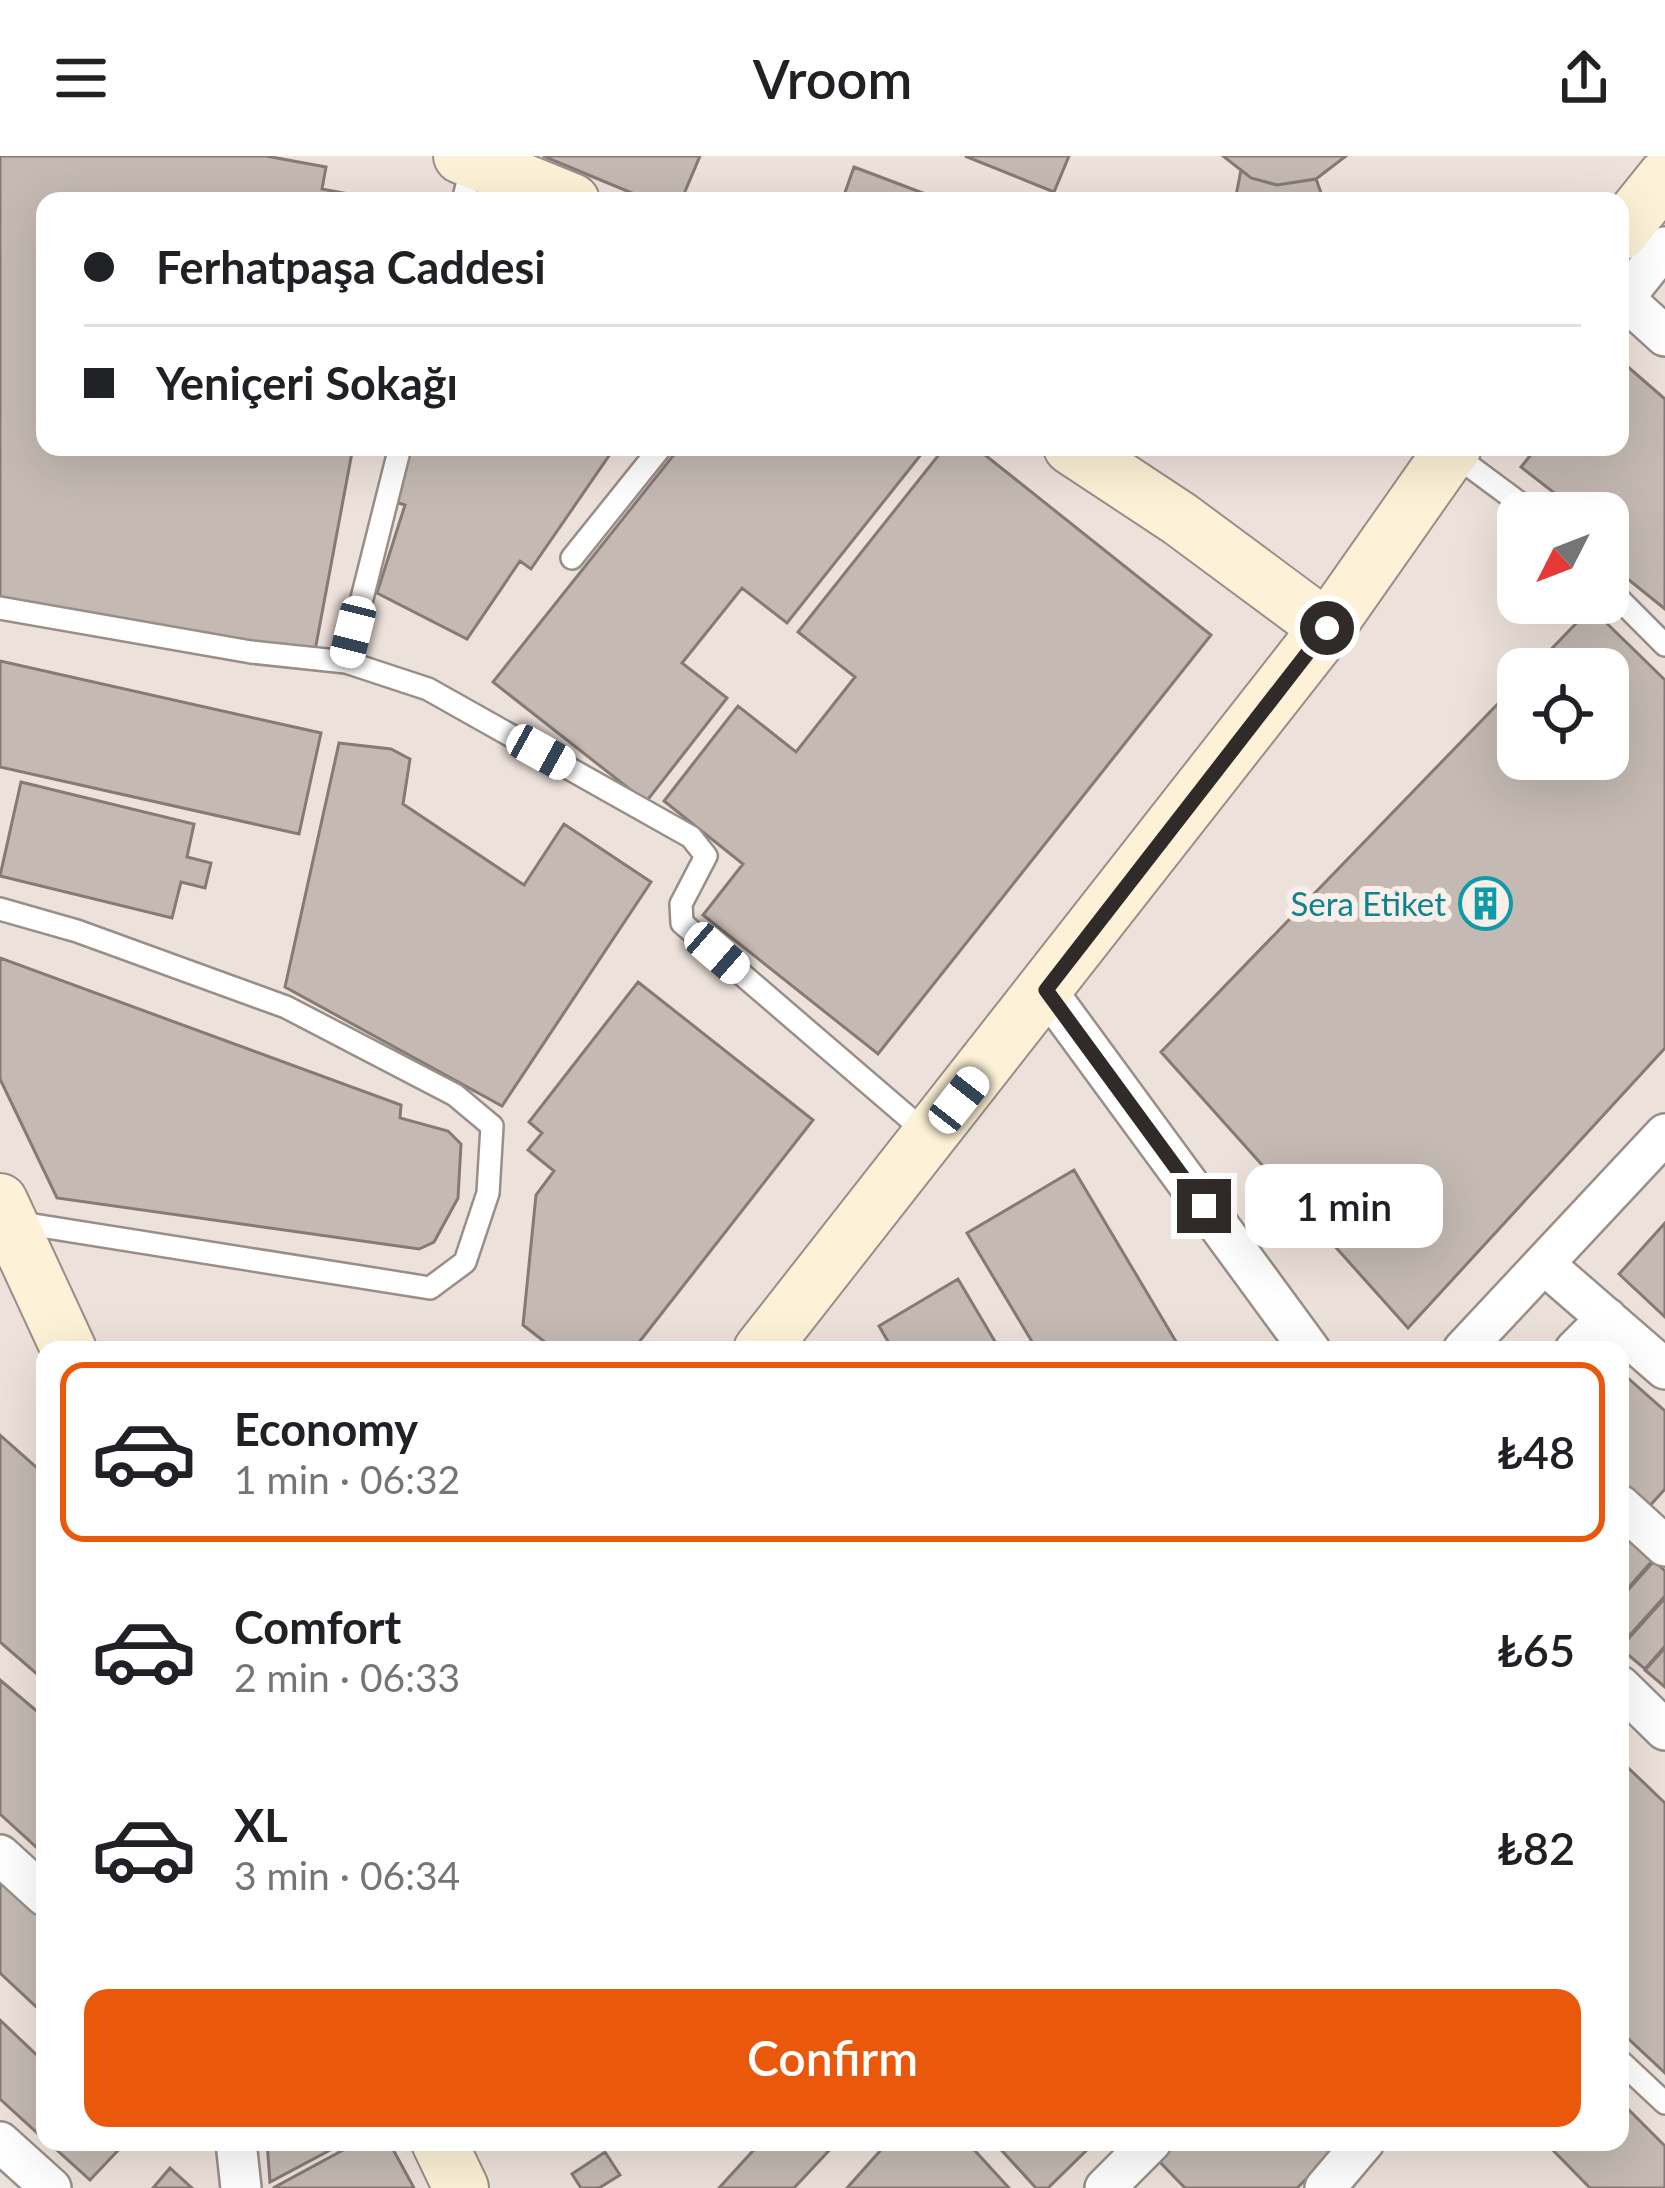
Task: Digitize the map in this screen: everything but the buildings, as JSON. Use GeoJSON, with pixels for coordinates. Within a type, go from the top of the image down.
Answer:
{"type":"FeatureCollection","features":[{"type":"Feature","properties":{"kind":"main road"},"geometry":{"type":"LineString","coordinates":[[466,173],[538,192]]}},
{"type":"Feature","properties":{"kind":"main road"},"geometry":{"type":"LineString","coordinates":[[1629,222],[1665,177]]}},
{"type":"Feature","properties":{"kind":"main road"},"geometry":{"type":"LineString","coordinates":[[1085,456],[1180,519],[1327,628]]}},
{"type":"Feature","properties":{"kind":"main road"},"geometry":{"type":"LineString","coordinates":[[768,1341],[1327,628],[1448,456]]}},
{"type":"Feature","properties":{"kind":"main road"},"geometry":{"type":"LineString","coordinates":[[4,1211],[65,1341]]}},
{"type":"Feature","properties":{"kind":"main road"},"geometry":{"type":"LineString","coordinates":[[443,2151],[461,2188]]}},
{"type":"Feature","properties":{"kind":"street"},"geometry":{"type":"LineString","coordinates":[[1629,288],[1665,247]]}},
{"type":"Feature","properties":{"kind":"street"},"geometry":{"type":"LineString","coordinates":[[1629,303],[1665,336]]}},
{"type":"Feature","properties":{"kind":"street"},"geometry":{"type":"LineString","coordinates":[[1046,990],[1303,1341]]}},
{"type":"Feature","properties":{"kind":"street"},"geometry":{"type":"LineString","coordinates":[[1472,1341],[1665,1133]]}},
{"type":"Feature","properties":{"kind":"street"},"geometry":{"type":"LineString","coordinates":[[1545,1265],[1665,1369]]}},
{"type":"Feature","properties":{"kind":"street"},"geometry":{"type":"LineString","coordinates":[[1584,1341],[1606,1318]]}},
{"type":"Feature","properties":{"kind":"street"},"geometry":{"type":"LineString","coordinates":[[1629,1513],[1665,1546]]}},
{"type":"Feature","properties":{"kind":"street"},"geometry":{"type":"LineString","coordinates":[[1629,1696],[1665,1730]]}},
{"type":"Feature","properties":{"kind":"street"},"geometry":{"type":"LineString","coordinates":[[0,1855],[36,1888]]}},
{"type":"Feature","properties":{"kind":"street"},"geometry":{"type":"LineString","coordinates":[[0,2142],[51,2188]]}},
{"type":"Feature","properties":{"kind":"street"},"geometry":{"type":"LineString","coordinates":[[237,2151],[241,2188]]}},
{"type":"Feature","properties":{"kind":"street"},"geometry":{"type":"LineString","coordinates":[[1105,2188],[1142,2151]]}},
{"type":"Feature","properties":{"kind":"street"},"geometry":{"type":"LineString","coordinates":[[1325,2188],[1356,2151]]}},
{"type":"Feature","properties":{"kind":"lane"},"geometry":{"type":"LineString","coordinates":[[346,662],[398,456]]}},
{"type":"Feature","properties":{"kind":"lane"},"geometry":{"type":"LineString","coordinates":[[572,558],[654,456]]}},
{"type":"Feature","properties":{"kind":"lane"},"geometry":{"type":"LineString","coordinates":[[1460,456],[1506,492]]}},
{"type":"Feature","properties":{"kind":"lane"},"geometry":{"type":"LineString","coordinates":[[0,608],[251,652],[346,662],[428,688],[691,837],[706,856],[681,904],[682,923],[930,1136]]}},
{"type":"Feature","properties":{"kind":"lane"},"geometry":{"type":"LineString","coordinates":[[1629,609],[1665,645]]}},
{"type":"Feature","properties":{"kind":"lane"},"geometry":{"type":"LineString","coordinates":[[0,908],[286,1007],[455,1095],[492,1126],[488,1193],[465,1262],[430,1288],[4,1211]]}},
{"type":"Feature","properties":{"kind":"lane"},"geometry":{"type":"LineString","coordinates":[[1629,2069],[1665,2103]]}},
{"type":"Feature","properties":{"kind":"place","name":"Sera Etiket"},"geometry":{"type":"Point","coordinates":[1485,904]}},
{"type":"Feature","properties":{"kind":"route"},"geometry":{"type":"LineString","coordinates":[[1204,1206],[1046,990],[1327,628]]}}]}
